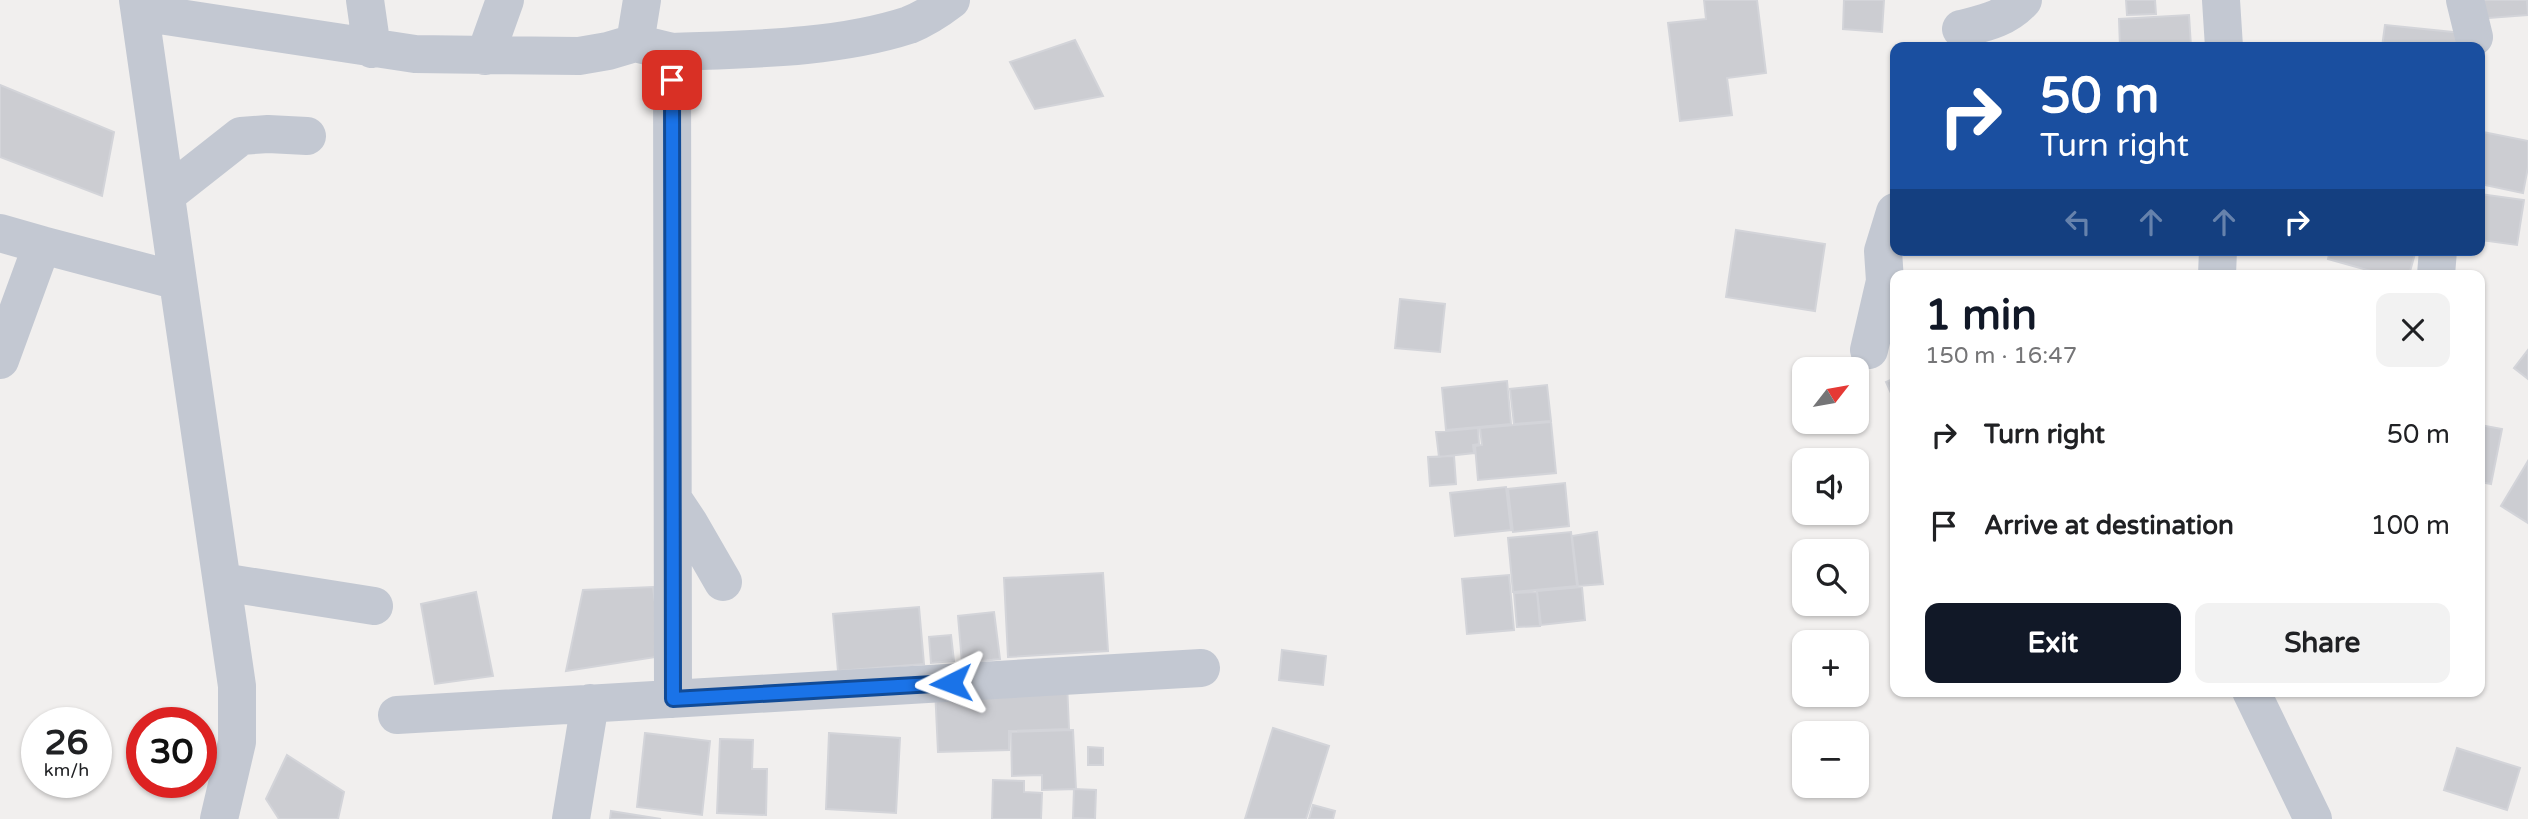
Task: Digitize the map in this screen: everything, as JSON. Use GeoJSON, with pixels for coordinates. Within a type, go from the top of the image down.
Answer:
{"type":"FeatureCollection","features":[{"type":"Feature","properties":{"kind":"street"},"geometry":{"type":"LineString","coordinates":[[365,0],[372,49]]}},
{"type":"Feature","properties":{"kind":"street"},"geometry":{"type":"LineString","coordinates":[[485,56],[505,0]]}},
{"type":"Feature","properties":{"kind":"street"},"geometry":{"type":"LineString","coordinates":[[635,43],[642,0]]}},
{"type":"Feature","properties":{"kind":"street"},"geometry":{"type":"LineString","coordinates":[[219,819],[237,742],[237,686],[139,6],[372,49],[415,54],[579,56],[635,43],[671,52],[752,48],[867,36],[911,24],[951,0]]}},
{"type":"Feature","properties":{"kind":"street"},"geometry":{"type":"LineString","coordinates":[[1957,25],[1992,22],[2015,9],[2024,0]]}},
{"type":"Feature","properties":{"kind":"street"},"geometry":{"type":"LineString","coordinates":[[2221,0],[2224,42]]}},
{"type":"Feature","properties":{"kind":"street"},"geometry":{"type":"LineString","coordinates":[[2465,0],[2474,37]]}},
{"type":"Feature","properties":{"kind":"street"},"geometry":{"type":"LineString","coordinates":[[671,52],[673,699]]}},
{"type":"Feature","properties":{"kind":"street"},"geometry":{"type":"LineString","coordinates":[[166,195],[241,136],[307,136]]}},
{"type":"Feature","properties":{"kind":"street"},"geometry":{"type":"LineString","coordinates":[[1869,350],[1885,281],[1883,251],[1890,228]]}},
{"type":"Feature","properties":{"kind":"street"},"geometry":{"type":"LineString","coordinates":[[0,233],[178,281]]}},
{"type":"Feature","properties":{"kind":"street"},"geometry":{"type":"LineString","coordinates":[[0,360],[42,245]]}},
{"type":"Feature","properties":{"kind":"street"},"geometry":{"type":"LineString","coordinates":[[673,499],[723,582]]}},
{"type":"Feature","properties":{"kind":"street"},"geometry":{"type":"LineString","coordinates":[[222,582],[374,606]]}},
{"type":"Feature","properties":{"kind":"street"},"geometry":{"type":"LineString","coordinates":[[397,715],[1201,668]]}},
{"type":"Feature","properties":{"kind":"street"},"geometry":{"type":"LineString","coordinates":[[2254,697],[2313,819]]}},
{"type":"Feature","properties":{"kind":"street"},"geometry":{"type":"LineString","coordinates":[[571,819],[590,704]]}},
{"type":"Feature","properties":{"kind":"building"},"geometry":{"type":"Polygon","coordinates":[[[1704,0],[1757,0],[1766,73],[1727,78],[1732,115],[1680,121],[1668,23],[1706,19],[1704,0]]]}},
{"type":"Feature","properties":{"kind":"building"},"geometry":{"type":"Polygon","coordinates":[[[1844,0],[1884,0],[1882,32],[1843,29],[1844,0]]]}},
{"type":"Feature","properties":{"kind":"building"},"geometry":{"type":"Polygon","coordinates":[[[2126,0],[2155,0],[2156,14],[2127,15],[2126,0]]]}},
{"type":"Feature","properties":{"kind":"building"},"geometry":{"type":"Polygon","coordinates":[[[2475,0],[2527,0],[2528,15],[2476,19],[2475,0]]]}},
{"type":"Feature","properties":{"kind":"building"},"geometry":{"type":"Polygon","coordinates":[[[2189,15],[2191,42],[2120,42],[2119,19],[2189,15]]]}},
{"type":"Feature","properties":{"kind":"building"},"geometry":{"type":"Polygon","coordinates":[[[2385,25],[2462,33],[2461,42],[2383,42],[2385,25]]]}},
{"type":"Feature","properties":{"kind":"building"},"geometry":{"type":"Polygon","coordinates":[[[1075,40],[1103,96],[1035,109],[1010,62],[1075,40]]]}},
{"type":"Feature","properties":{"kind":"building"},"geometry":{"type":"Polygon","coordinates":[[[0,85],[114,132],[102,196],[0,157],[0,85]]]}},
{"type":"Feature","properties":{"kind":"building"},"geometry":{"type":"Polygon","coordinates":[[[2485,132],[2528,141],[2528,167],[2523,193],[2485,185],[2485,132]]]}},
{"type":"Feature","properties":{"kind":"building"},"geometry":{"type":"Polygon","coordinates":[[[2485,195],[2524,200],[2517,245],[2485,241],[2485,195]]]}},
{"type":"Feature","properties":{"kind":"building"},"geometry":{"type":"Polygon","coordinates":[[[1736,230],[1825,244],[1815,311],[1726,297],[1736,230]]]}},
{"type":"Feature","properties":{"kind":"building"},"geometry":{"type":"Polygon","coordinates":[[[2329,256],[2414,256],[2410,270],[2367,270],[2328,259],[2329,256]]]}},
{"type":"Feature","properties":{"kind":"building"},"geometry":{"type":"Polygon","coordinates":[[[1400,299],[1445,304],[1440,352],[1395,348],[1400,299]]]}},
{"type":"Feature","properties":{"kind":"building"},"geometry":{"type":"Polygon","coordinates":[[[2528,350],[2528,379],[2514,368],[2528,350]]]}},
{"type":"Feature","properties":{"kind":"building"},"geometry":{"type":"Polygon","coordinates":[[[1507,381],[1511,424],[1446,430],[1442,388],[1507,381]]]}},
{"type":"Feature","properties":{"kind":"building"},"geometry":{"type":"Polygon","coordinates":[[[1547,385],[1551,421],[1514,424],[1510,389],[1547,385]]]}},
{"type":"Feature","properties":{"kind":"building"},"geometry":{"type":"Polygon","coordinates":[[[1551,422],[1556,473],[1478,480],[1475,446],[1482,445],[1480,428],[1551,422]]]}},
{"type":"Feature","properties":{"kind":"building"},"geometry":{"type":"Polygon","coordinates":[[[2485,426],[2502,429],[2491,484],[2485,483],[2485,426]]]}},
{"type":"Feature","properties":{"kind":"building"},"geometry":{"type":"Polygon","coordinates":[[[1478,428],[1479,444],[1473,445],[1474,453],[1439,457],[1436,432],[1478,428]]]}},
{"type":"Feature","properties":{"kind":"building"},"geometry":{"type":"Polygon","coordinates":[[[1454,456],[1456,484],[1430,486],[1428,457],[1454,456]]]}},
{"type":"Feature","properties":{"kind":"building"},"geometry":{"type":"Polygon","coordinates":[[[2528,461],[2528,523],[2501,506],[2528,461]]]}},
{"type":"Feature","properties":{"kind":"building"},"geometry":{"type":"Polygon","coordinates":[[[1565,483],[1569,526],[1513,532],[1508,489],[1565,483]]]}},
{"type":"Feature","properties":{"kind":"building"},"geometry":{"type":"Polygon","coordinates":[[[1506,487],[1511,530],[1455,536],[1450,493],[1506,487]]]}},
{"type":"Feature","properties":{"kind":"building"},"geometry":{"type":"Polygon","coordinates":[[[1571,532],[1577,586],[1513,592],[1508,538],[1571,532]]]}},
{"type":"Feature","properties":{"kind":"building"},"geometry":{"type":"Polygon","coordinates":[[[1597,532],[1603,584],[1578,586],[1572,536],[1597,532]]]}},
{"type":"Feature","properties":{"kind":"building"},"geometry":{"type":"Polygon","coordinates":[[[1103,573],[1108,651],[1008,657],[1004,578],[1103,573]]]}},
{"type":"Feature","properties":{"kind":"building"},"geometry":{"type":"Polygon","coordinates":[[[1509,575],[1514,630],[1467,634],[1462,579],[1509,575]]]}},
{"type":"Feature","properties":{"kind":"building"},"geometry":{"type":"Polygon","coordinates":[[[653,587],[662,656],[566,671],[583,590],[653,587]]]}},
{"type":"Feature","properties":{"kind":"building"},"geometry":{"type":"Polygon","coordinates":[[[1582,587],[1585,620],[1541,625],[1537,591],[1582,587]]]}},
{"type":"Feature","properties":{"kind":"building"},"geometry":{"type":"Polygon","coordinates":[[[476,592],[493,676],[435,684],[421,604],[476,592]]]}},
{"type":"Feature","properties":{"kind":"building"},"geometry":{"type":"Polygon","coordinates":[[[1537,592],[1540,626],[1517,627],[1514,593],[1537,592]]]}},
{"type":"Feature","properties":{"kind":"building"},"geometry":{"type":"Polygon","coordinates":[[[919,607],[924,664],[838,671],[833,614],[919,607]]]}},
{"type":"Feature","properties":{"kind":"building"},"geometry":{"type":"Polygon","coordinates":[[[994,612],[1000,659],[962,663],[958,616],[994,612]]]}},
{"type":"Feature","properties":{"kind":"building"},"geometry":{"type":"Polygon","coordinates":[[[951,635],[954,661],[931,663],[929,637],[951,635]]]}},
{"type":"Feature","properties":{"kind":"building"},"geometry":{"type":"Polygon","coordinates":[[[1282,650],[1326,656],[1323,685],[1279,680],[1282,650]]]}},
{"type":"Feature","properties":{"kind":"building"},"geometry":{"type":"Polygon","coordinates":[[[1067,683],[1069,729],[1009,731],[1009,750],[938,752],[935,688],[1067,683]]]}},
{"type":"Feature","properties":{"kind":"building"},"geometry":{"type":"Polygon","coordinates":[[[1273,728],[1329,746],[1306,819],[1245,819],[1273,728]]]}},
{"type":"Feature","properties":{"kind":"building"},"geometry":{"type":"Polygon","coordinates":[[[1073,730],[1076,789],[1042,790],[1042,775],[1012,776],[1011,732],[1073,730]]]}},
{"type":"Feature","properties":{"kind":"building"},"geometry":{"type":"Polygon","coordinates":[[[645,733],[710,741],[702,815],[637,807],[645,733]]]}},
{"type":"Feature","properties":{"kind":"building"},"geometry":{"type":"Polygon","coordinates":[[[829,733],[900,738],[896,813],[826,809],[829,733]]]}},
{"type":"Feature","properties":{"kind":"building"},"geometry":{"type":"Polygon","coordinates":[[[720,739],[753,740],[752,769],[767,769],[766,815],[717,813],[720,739]]]}},
{"type":"Feature","properties":{"kind":"building"},"geometry":{"type":"Polygon","coordinates":[[[1088,747],[1103,748],[1103,765],[1088,765],[1088,747]]]}},
{"type":"Feature","properties":{"kind":"building"},"geometry":{"type":"Polygon","coordinates":[[[2457,748],[2520,768],[2507,810],[2444,790],[2457,748]]]}},
{"type":"Feature","properties":{"kind":"building"},"geometry":{"type":"Polygon","coordinates":[[[287,755],[344,792],[338,819],[279,819],[266,799],[287,755]]]}},
{"type":"Feature","properties":{"kind":"building"},"geometry":{"type":"Polygon","coordinates":[[[993,780],[1024,781],[1024,792],[1042,793],[1041,819],[992,819],[993,780]]]}},
{"type":"Feature","properties":{"kind":"building"},"geometry":{"type":"Polygon","coordinates":[[[1074,789],[1096,790],[1095,819],[1073,818],[1074,789]]]}},
{"type":"Feature","properties":{"kind":"building"},"geometry":{"type":"Polygon","coordinates":[[[1313,805],[1335,811],[1333,819],[1309,819],[1313,805]]]}},
{"type":"Feature","properties":{"kind":"building"},"geometry":{"type":"Polygon","coordinates":[[[611,811],[661,819],[610,819],[611,811]]]}},
{"type":"Feature","properties":{"kind":"route"},"geometry":{"type":"LineString","coordinates":[[672,80],[673,699],[951,683]]}}]}
